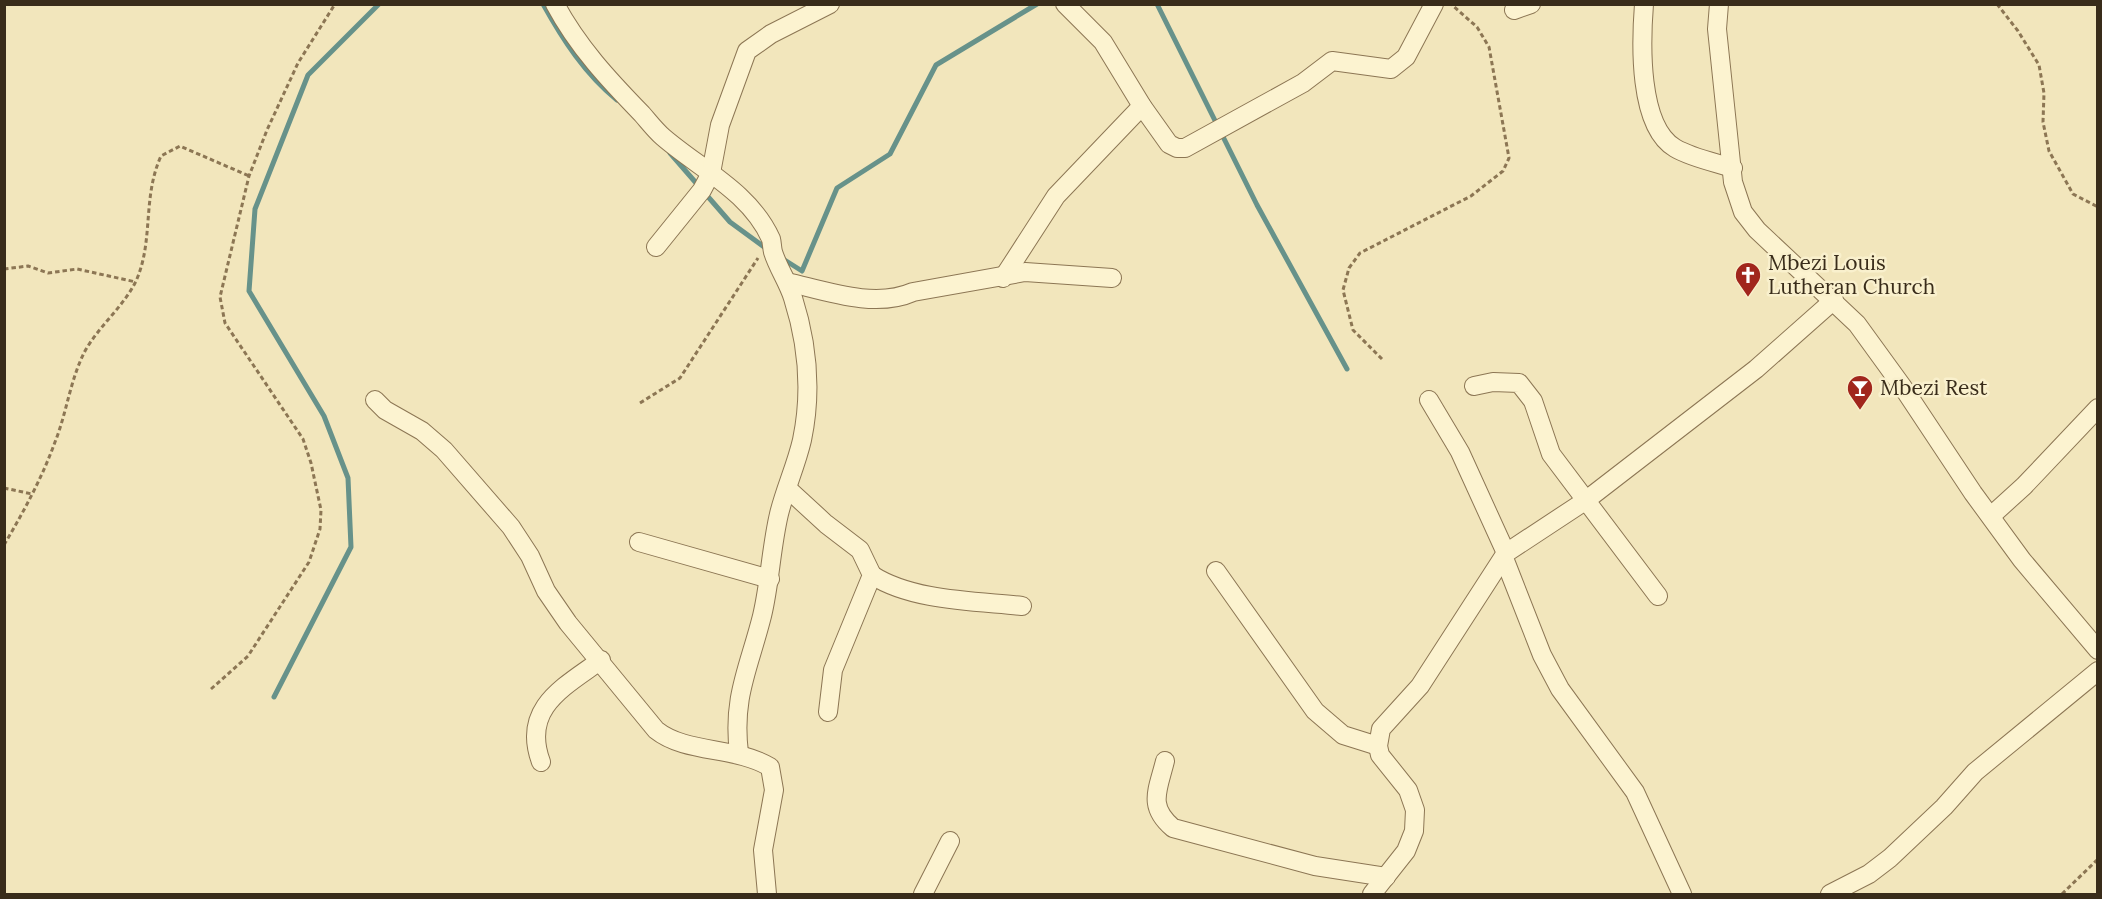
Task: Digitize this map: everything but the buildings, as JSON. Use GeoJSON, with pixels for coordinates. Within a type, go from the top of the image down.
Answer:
{"type":"FeatureCollection","features":[{"type":"Feature","properties":{"kind":"street"},"geometry":{"type":"LineString","coordinates":[[555,4],[575,37],[616,90],[663,137],[739,195],[771,240],[773,253],[787,282],[805,344],[808,387],[801,442],[777,524],[770,579],[738,702],[736,727],[739,753]]}},
{"type":"Feature","properties":{"kind":"street"},"geometry":{"type":"LineString","coordinates":[[656,247],[702,190],[711,174],[720,125],[747,51],[771,34],[830,4]]}},
{"type":"Feature","properties":{"kind":"street"},"geometry":{"type":"LineString","coordinates":[[1065,4],[1103,42],[1142,106],[1169,144],[1177,148],[1185,148],[1303,83],[1332,61],[1391,69],[1406,57],[1434,4]]}},
{"type":"Feature","properties":{"kind":"street"},"geometry":{"type":"LineString","coordinates":[[1644,4],[1642,63],[1651,114],[1657,128],[1674,148],[1733,168]]}},
{"type":"Feature","properties":{"kind":"street"},"geometry":{"type":"LineString","coordinates":[[1719,4],[1716,29],[1737,196],[1743,212],[1757,230],[1857,324],[2022,560],[2097,650]]}},
{"type":"Feature","properties":{"kind":"street"},"geometry":{"type":"LineString","coordinates":[[1003,278],[1056,196],[1142,106]]}},
{"type":"Feature","properties":{"kind":"street"},"geometry":{"type":"LineString","coordinates":[[787,282],[860,297],[897,299],[913,292],[1003,278],[1025,272],[1112,278]]}},
{"type":"Feature","properties":{"kind":"street"},"geometry":{"type":"LineString","coordinates":[[1372,894],[1406,851],[1414,831],[1415,810],[1408,790],[1385,762],[1378,746],[1381,729],[1420,686],[1505,556],[1585,501],[1756,369],[1834,300]]}},
{"type":"Feature","properties":{"kind":"street"},"geometry":{"type":"LineString","coordinates":[[1474,386],[1493,382],[1519,383],[1533,401],[1551,454],[1658,596]]}},
{"type":"Feature","properties":{"kind":"street"},"geometry":{"type":"LineString","coordinates":[[375,400],[389,412],[422,431],[465,473],[511,527],[530,556],[551,599],[568,623],[601,660],[656,730],[668,740],[739,753],[770,767],[774,790],[763,850],[767,894]]}},
{"type":"Feature","properties":{"kind":"street"},"geometry":{"type":"LineString","coordinates":[[1429,400],[1460,452],[1505,556],[1542,655],[1560,689],[1635,792],[1682,894]]}},
{"type":"Feature","properties":{"kind":"street"},"geometry":{"type":"LineString","coordinates":[[1991,516],[2024,486],[2097,408]]}},
{"type":"Feature","properties":{"kind":"street"},"geometry":{"type":"LineString","coordinates":[[788,489],[826,524],[860,550],[872,575],[898,589],[963,600],[1022,606]]}},
{"type":"Feature","properties":{"kind":"street"},"geometry":{"type":"LineString","coordinates":[[639,542],[770,579]]}},
{"type":"Feature","properties":{"kind":"street"},"geometry":{"type":"LineString","coordinates":[[1216,571],[1315,711],[1343,735],[1378,746]]}},
{"type":"Feature","properties":{"kind":"street"},"geometry":{"type":"LineString","coordinates":[[828,712],[833,670],[872,575]]}},
{"type":"Feature","properties":{"kind":"street"},"geometry":{"type":"LineString","coordinates":[[541,762],[535,746],[540,713],[549,697],[601,660]]}},
{"type":"Feature","properties":{"kind":"street"},"geometry":{"type":"LineString","coordinates":[[1830,894],[1869,874],[1890,858],[1944,807],[1975,772],[2097,671]]}},
{"type":"Feature","properties":{"kind":"street"},"geometry":{"type":"LineString","coordinates":[[1165,760],[1155,804],[1161,818],[1173,828],[1316,866],[1386,877]]}},
{"type":"Feature","properties":{"kind":"street"},"geometry":{"type":"LineString","coordinates":[[924,894],[950,841]]}},
{"type":"Feature","properties":{"kind":"path"},"geometry":{"type":"LineString","coordinates":[[212,689],[248,656],[309,562],[320,529],[321,510],[311,462],[303,439],[280,401],[253,367],[221,311],[220,297],[249,176],[298,63],[335,4]]}},
{"type":"Feature","properties":{"kind":"path"},"geometry":{"type":"LineString","coordinates":[[1382,359],[1353,330],[1343,290],[1349,268],[1360,252],[1471,196],[1503,171],[1509,158],[1489,47],[1477,27],[1451,4]]}},
{"type":"Feature","properties":{"kind":"path"},"geometry":{"type":"LineString","coordinates":[[1997,4],[2018,31],[2039,65],[2044,93],[2043,122],[2049,150],[2073,194],[2097,207]]}},
{"type":"Feature","properties":{"kind":"path"},"geometry":{"type":"LineString","coordinates":[[4,544],[33,495],[56,440],[73,377],[86,351],[136,282],[146,248],[150,184],[161,156],[180,146],[249,176]]}},
{"type":"Feature","properties":{"kind":"path"},"geometry":{"type":"LineString","coordinates":[[640,403],[680,378],[771,240]]}},
{"type":"Feature","properties":{"kind":"path"},"geometry":{"type":"LineString","coordinates":[[4,269],[28,266],[48,273],[77,269],[136,282]]}},
{"type":"Feature","properties":{"kind":"path"},"geometry":{"type":"LineString","coordinates":[[4,488],[33,495]]}},
{"type":"Feature","properties":{"kind":"path"},"geometry":{"type":"LineString","coordinates":[[2062,894],[2097,859]]}},
{"type":"Feature","properties":{"kind":"waterway"},"geometry":{"type":"LineString","coordinates":[[274,697],[351,547],[348,478],[324,416],[249,291],[255,209],[308,75],[379,4]]}},
{"type":"Feature","properties":{"kind":"waterway"},"geometry":{"type":"LineString","coordinates":[[543,4],[558,31],[576,56],[605,90],[617,100]]}},
{"type":"Feature","properties":{"kind":"waterway"},"geometry":{"type":"LineString","coordinates":[[783,259],[802,271],[837,188],[890,154],[936,65],[1037,4]]}},
{"type":"Feature","properties":{"kind":"waterway"},"geometry":{"type":"LineString","coordinates":[[1157,4],[1257,205],[1347,369]]}},
{"type":"Feature","properties":{"kind":"waterway"},"geometry":{"type":"LineString","coordinates":[[670,153],[730,222],[767,249]]}},
{"type":"Feature","properties":{"kind":"place","name":"Mbezi Louis Lutheran Church"},"geometry":{"type":"Point","coordinates":[1748,298]}},
{"type":"Feature","properties":{"kind":"place","name":"Mbezi Rest"},"geometry":{"type":"Point","coordinates":[1860,411]}}]}
